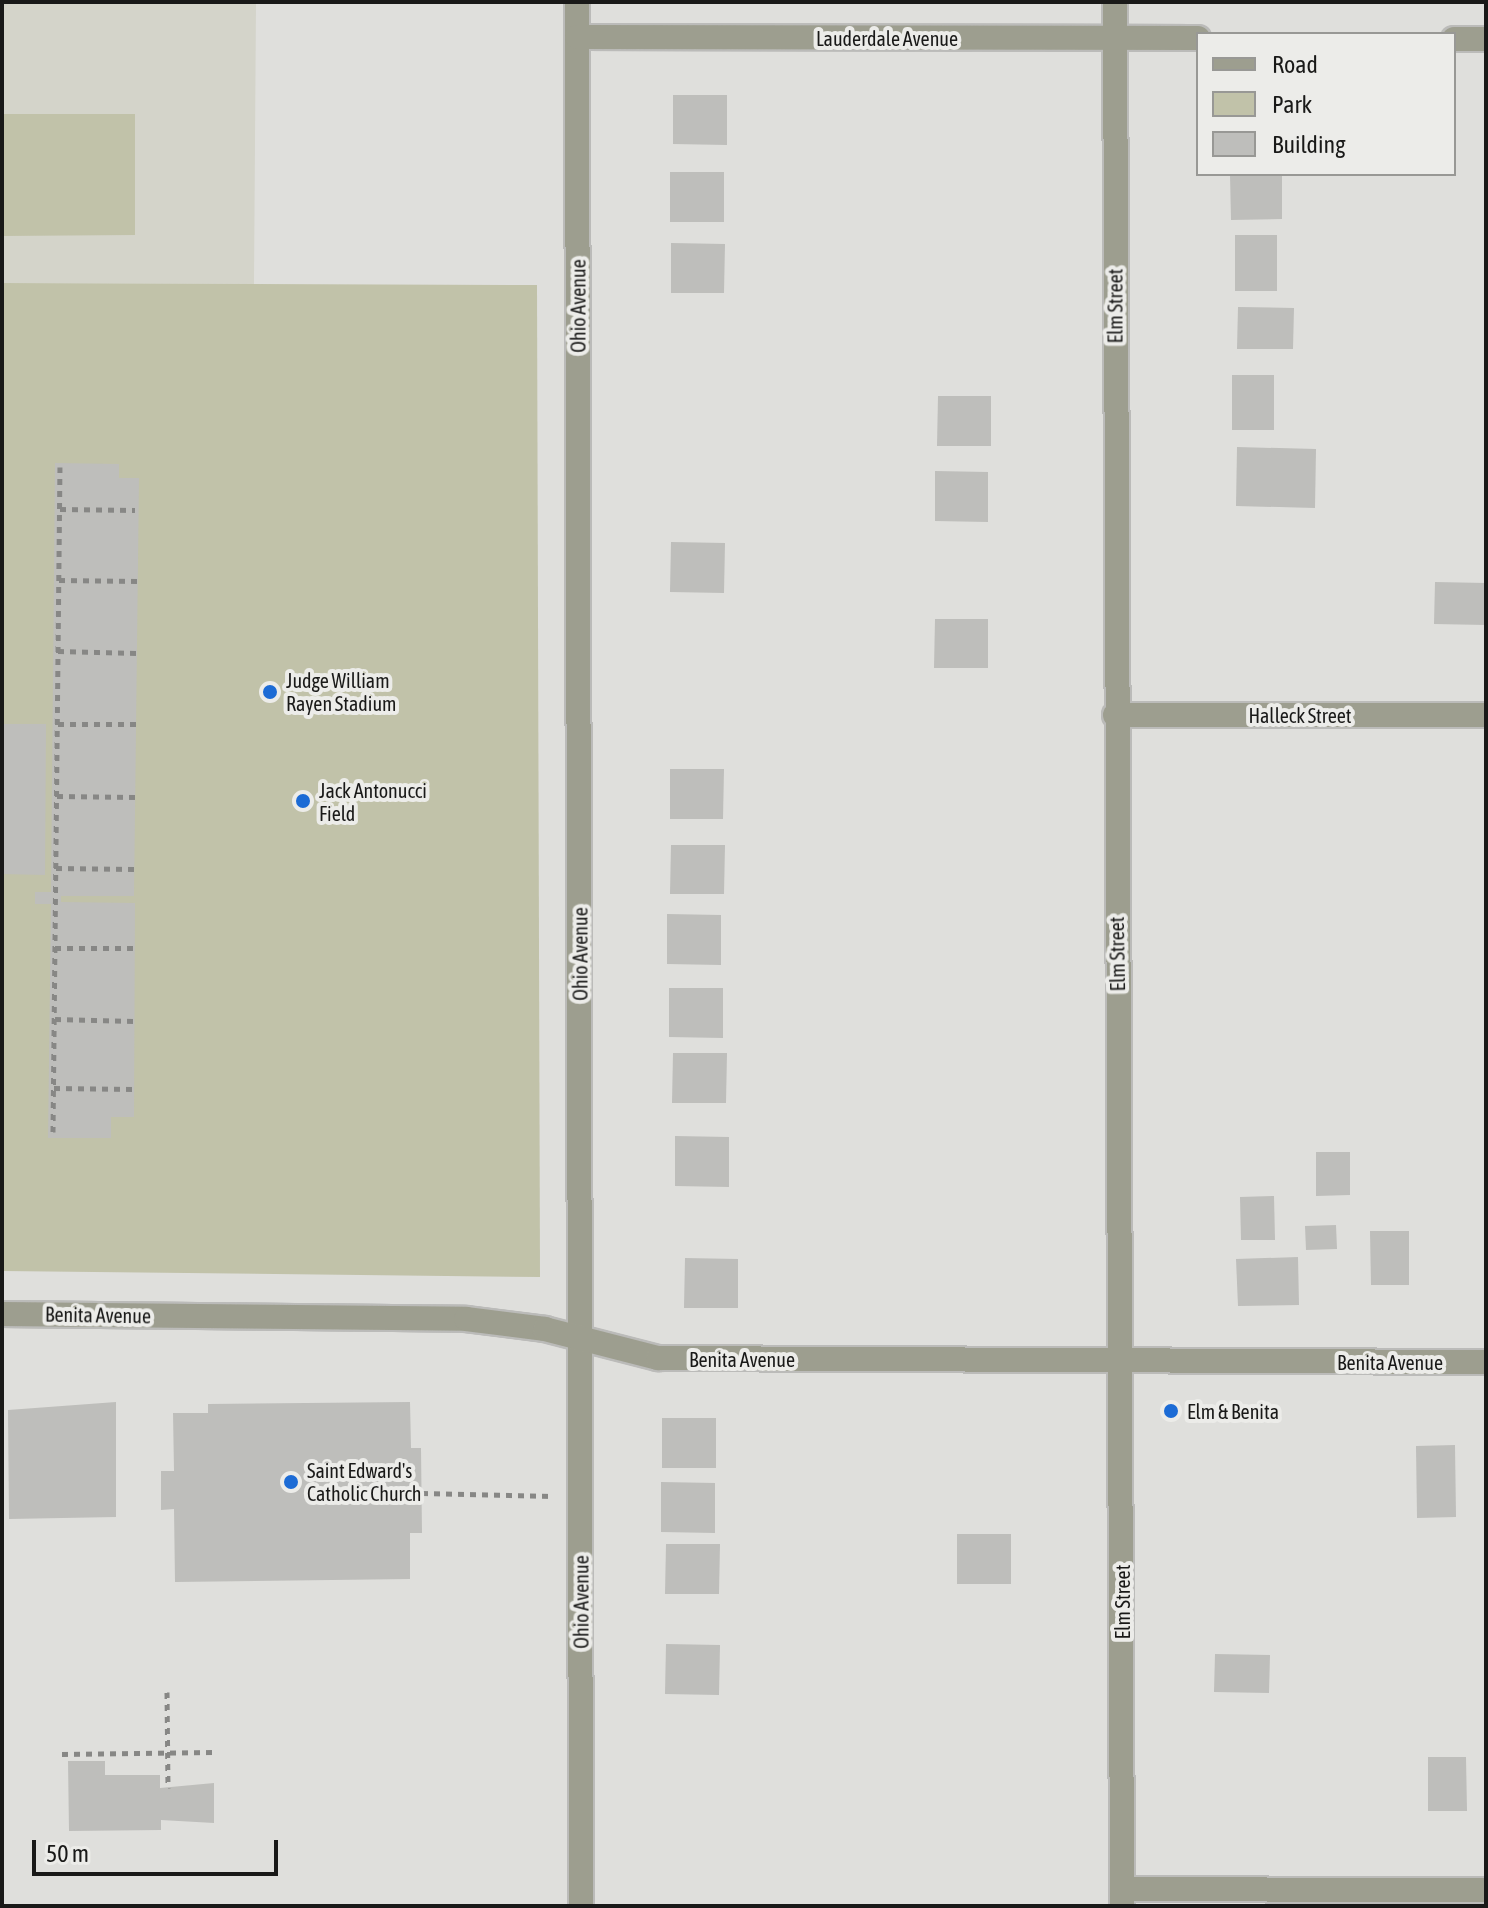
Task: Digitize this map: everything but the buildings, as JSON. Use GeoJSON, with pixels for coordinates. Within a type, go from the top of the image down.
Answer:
{"type":"FeatureCollection","features":[{"type":"Feature","properties":{"kind":"street","name":"Ohio Avenue"},"geometry":{"type":"LineString","coordinates":[[577,2],[581,1906]]}},
{"type":"Feature","properties":{"kind":"street","name":"Elm Street"},"geometry":{"type":"LineString","coordinates":[[1115,2],[1115,715],[1122,1897]]}},
{"type":"Feature","properties":{"kind":"street","name":"Lauderdale Avenue"},"geometry":{"type":"LineString","coordinates":[[577,37],[1196,38]]}},
{"type":"Feature","properties":{"kind":"street"},"geometry":{"type":"LineString","coordinates":[[1456,39],[1486,39]]}},
{"type":"Feature","properties":{"kind":"street","name":"Halleck Street"},"geometry":{"type":"LineString","coordinates":[[1115,715],[1486,715]]}},
{"type":"Feature","properties":{"kind":"street","name":"Benita Avenue"},"geometry":{"type":"LineString","coordinates":[[2,1314],[466,1319],[545,1329],[581,1341],[658,1358],[1486,1362]]}},
{"type":"Feature","properties":{"kind":"street"},"geometry":{"type":"LineString","coordinates":[[1122,1897],[1486,1890]]}},
{"type":"Feature","properties":{"kind":"path"},"geometry":{"type":"LineString","coordinates":[[53,1132],[60,467]]}},
{"type":"Feature","properties":{"kind":"path"},"geometry":{"type":"LineString","coordinates":[[60,509],[135,510]]}},
{"type":"Feature","properties":{"kind":"path"},"geometry":{"type":"LineString","coordinates":[[59,580],[138,581]]}},
{"type":"Feature","properties":{"kind":"path"},"geometry":{"type":"LineString","coordinates":[[58,651],[137,653]]}},
{"type":"Feature","properties":{"kind":"path"},"geometry":{"type":"LineString","coordinates":[[58,724],[136,724]]}},
{"type":"Feature","properties":{"kind":"path"},"geometry":{"type":"LineString","coordinates":[[57,796],[135,797]]}},
{"type":"Feature","properties":{"kind":"path"},"geometry":{"type":"LineString","coordinates":[[56,868],[134,869]]}},
{"type":"Feature","properties":{"kind":"path"},"geometry":{"type":"LineString","coordinates":[[55,948],[134,948]]}},
{"type":"Feature","properties":{"kind":"path"},"geometry":{"type":"LineString","coordinates":[[55,1019],[134,1021]]}},
{"type":"Feature","properties":{"kind":"path"},"geometry":{"type":"LineString","coordinates":[[54,1088],[134,1089]]}},
{"type":"Feature","properties":{"kind":"path"},"geometry":{"type":"LineString","coordinates":[[422,1493],[581,1497]]}},
{"type":"Feature","properties":{"kind":"path"},"geometry":{"type":"LineString","coordinates":[[167,1692],[168,1788]]}},
{"type":"Feature","properties":{"kind":"path"},"geometry":{"type":"LineString","coordinates":[[62,1754],[214,1752]]}},
{"type":"Feature","properties":{"kind":"shaded area"},"geometry":{"type":"Polygon","coordinates":[[[2,2],[256,2],[254,284],[2,283],[2,2]]]}},
{"type":"Feature","properties":{"kind":"green space"},"geometry":{"type":"Polygon","coordinates":[[[2,114],[135,114],[135,235],[2,236],[2,114]]]}},
{"type":"Feature","properties":{"kind":"green space","name":"Judge William Rayen Stadium"},"geometry":{"type":"Polygon","coordinates":[[[2,283],[537,285],[540,1277],[2,1271],[2,283]]]}},
{"type":"Feature","properties":{"kind":"place","name":"Judge William Rayen Stadium"},"geometry":{"type":"Point","coordinates":[270,692]}},
{"type":"Feature","properties":{"kind":"place","name":"Jack Antonucci Field"},"geometry":{"type":"Point","coordinates":[303,801]}},
{"type":"Feature","properties":{"kind":"place","name":"Elm & Benita"},"geometry":{"type":"Point","coordinates":[1171,1411]}},
{"type":"Feature","properties":{"kind":"place","name":"Saint Edward's Catholic Church"},"geometry":{"type":"Point","coordinates":[291,1482]}}]}
